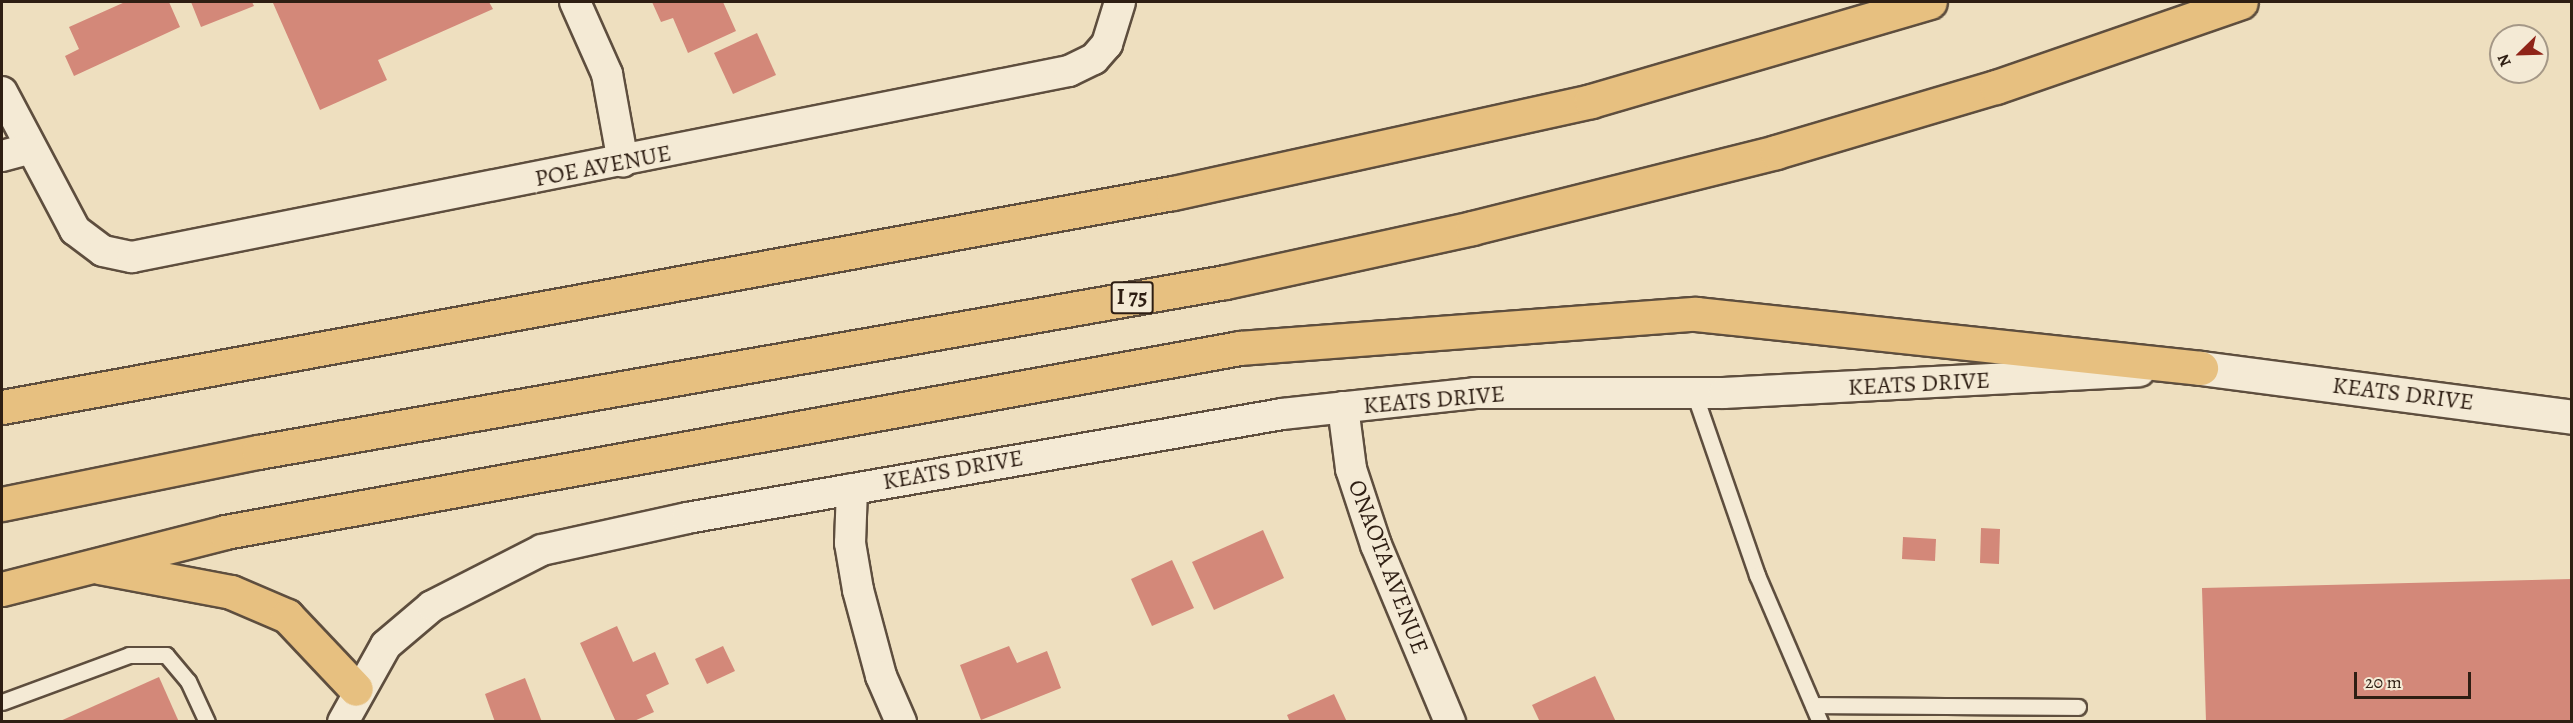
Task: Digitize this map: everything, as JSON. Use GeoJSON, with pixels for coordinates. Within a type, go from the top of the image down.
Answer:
{"type":"FeatureCollection","features":[{"type":"Feature","properties":{"kind":"highway"},"geometry":{"type":"LineString","coordinates":[[2,407],[1173,193],[1591,101],[1930,2]]}},
{"type":"Feature","properties":{"kind":"highway","name":"I 75"},"geometry":{"type":"LineString","coordinates":[[2,504],[258,452],[1225,282],[1461,231],[1798,146],[1996,87],[2241,2]]}},
{"type":"Feature","properties":{"kind":"highway"},"geometry":{"type":"LineString","coordinates":[[2,588],[225,532],[1239,348],[1695,314],[2201,368]]}},
{"type":"Feature","properties":{"kind":"highway"},"geometry":{"type":"LineString","coordinates":[[89,565],[231,592],[287,616],[356,689]]}},
{"type":"Feature","properties":{"kind":"main road","name":"KEATS DRIVE"},"geometry":{"type":"LineString","coordinates":[[2201,368],[2571,417]]}},
{"type":"Feature","properties":{"kind":"street"},"geometry":{"type":"LineString","coordinates":[[575,2],[608,74],[623,162]]}},
{"type":"Feature","properties":{"kind":"street","name":"POE AVENUE"},"geometry":{"type":"LineString","coordinates":[[15,153],[75,230],[91,245],[132,256],[623,162],[1069,71],[1094,59],[1107,44],[1120,2]]}},
{"type":"Feature","properties":{"kind":"street"},"geometry":{"type":"LineString","coordinates":[[2,92],[15,153]]}},
{"type":"Feature","properties":{"kind":"street","name":"KEATS DRIVE"},"geometry":{"type":"LineString","coordinates":[[342,722],[356,689],[386,645],[432,606],[542,550],[852,489],[1343,407],[1475,393],[1724,393],[2201,368]]}},
{"type":"Feature","properties":{"kind":"street","name":"ONAOTA AVENUE"},"geometry":{"type":"LineString","coordinates":[[1343,407],[1351,469],[1376,545],[1450,722]]}},
{"type":"Feature","properties":{"kind":"street"},"geometry":{"type":"LineString","coordinates":[[852,489],[850,543],[858,590],[881,676],[901,722]]}},
{"type":"Feature","properties":{"kind":"lane"},"geometry":{"type":"LineString","coordinates":[[1694,393],[1757,575],[1820,722]]}},
{"type":"Feature","properties":{"kind":"lane"},"geometry":{"type":"LineString","coordinates":[[2,702],[129,655],[166,656],[188,681],[207,722]]}},
{"type":"Feature","properties":{"kind":"lane"},"geometry":{"type":"LineString","coordinates":[[1813,705],[2078,707]]}},
{"type":"Feature","properties":{"kind":"building"},"geometry":{"type":"Polygon","coordinates":[[[125,2],[169,2],[180,27],[74,76],[65,56],[79,49],[69,27],[125,2]]]}},
{"type":"Feature","properties":{"kind":"building"},"geometry":{"type":"Polygon","coordinates":[[[191,2],[252,2],[254,6],[201,27],[191,2]]]}},
{"type":"Feature","properties":{"kind":"building"},"geometry":{"type":"Polygon","coordinates":[[[489,2],[493,9],[378,60],[387,80],[320,110],[273,3],[489,2]]]}},
{"type":"Feature","properties":{"kind":"building"},"geometry":{"type":"Polygon","coordinates":[[[652,2],[723,2],[736,31],[688,53],[673,18],[661,22],[652,2]]]}},
{"type":"Feature","properties":{"kind":"building"},"geometry":{"type":"Polygon","coordinates":[[[757,33],[776,75],[733,94],[714,53],[757,33]]]}},
{"type":"Feature","properties":{"kind":"building"},"geometry":{"type":"Polygon","coordinates":[[[1981,528],[2000,529],[1999,564],[1980,563],[1981,528]]]}},
{"type":"Feature","properties":{"kind":"building"},"geometry":{"type":"Polygon","coordinates":[[[1263,530],[1284,578],[1214,610],[1192,562],[1263,530]]]}},
{"type":"Feature","properties":{"kind":"building"},"geometry":{"type":"Polygon","coordinates":[[[1903,537],[1936,539],[1935,561],[1902,559],[1903,537]]]}},
{"type":"Feature","properties":{"kind":"building"},"geometry":{"type":"Polygon","coordinates":[[[1172,560],[1194,608],[1152,626],[1131,579],[1172,560]]]}},
{"type":"Feature","properties":{"kind":"building"},"geometry":{"type":"Polygon","coordinates":[[[2572,579],[2572,722],[2206,722],[2202,588],[2572,579]]]}},
{"type":"Feature","properties":{"kind":"building"},"geometry":{"type":"Polygon","coordinates":[[[617,626],[633,662],[655,652],[669,684],[646,695],[654,712],[632,722],[616,722],[580,643],[617,626]]]}},
{"type":"Feature","properties":{"kind":"building"},"geometry":{"type":"Polygon","coordinates":[[[723,646],[735,671],[707,684],[695,659],[723,646]]]}},
{"type":"Feature","properties":{"kind":"building"},"geometry":{"type":"Polygon","coordinates":[[[1009,646],[1017,663],[1047,651],[1061,688],[981,720],[960,665],[1009,646]]]}},
{"type":"Feature","properties":{"kind":"building"},"geometry":{"type":"Polygon","coordinates":[[[1595,676],[1616,722],[1540,722],[1532,705],[1595,676]]]}},
{"type":"Feature","properties":{"kind":"building"},"geometry":{"type":"Polygon","coordinates":[[[159,677],[179,722],[58,722],[159,677]]]}},
{"type":"Feature","properties":{"kind":"building"},"geometry":{"type":"Polygon","coordinates":[[[525,678],[542,722],[495,722],[485,694],[525,678]]]}},
{"type":"Feature","properties":{"kind":"building"},"geometry":{"type":"Polygon","coordinates":[[[1334,694],[1347,722],[1290,722],[1287,715],[1334,694]]]}}]}
